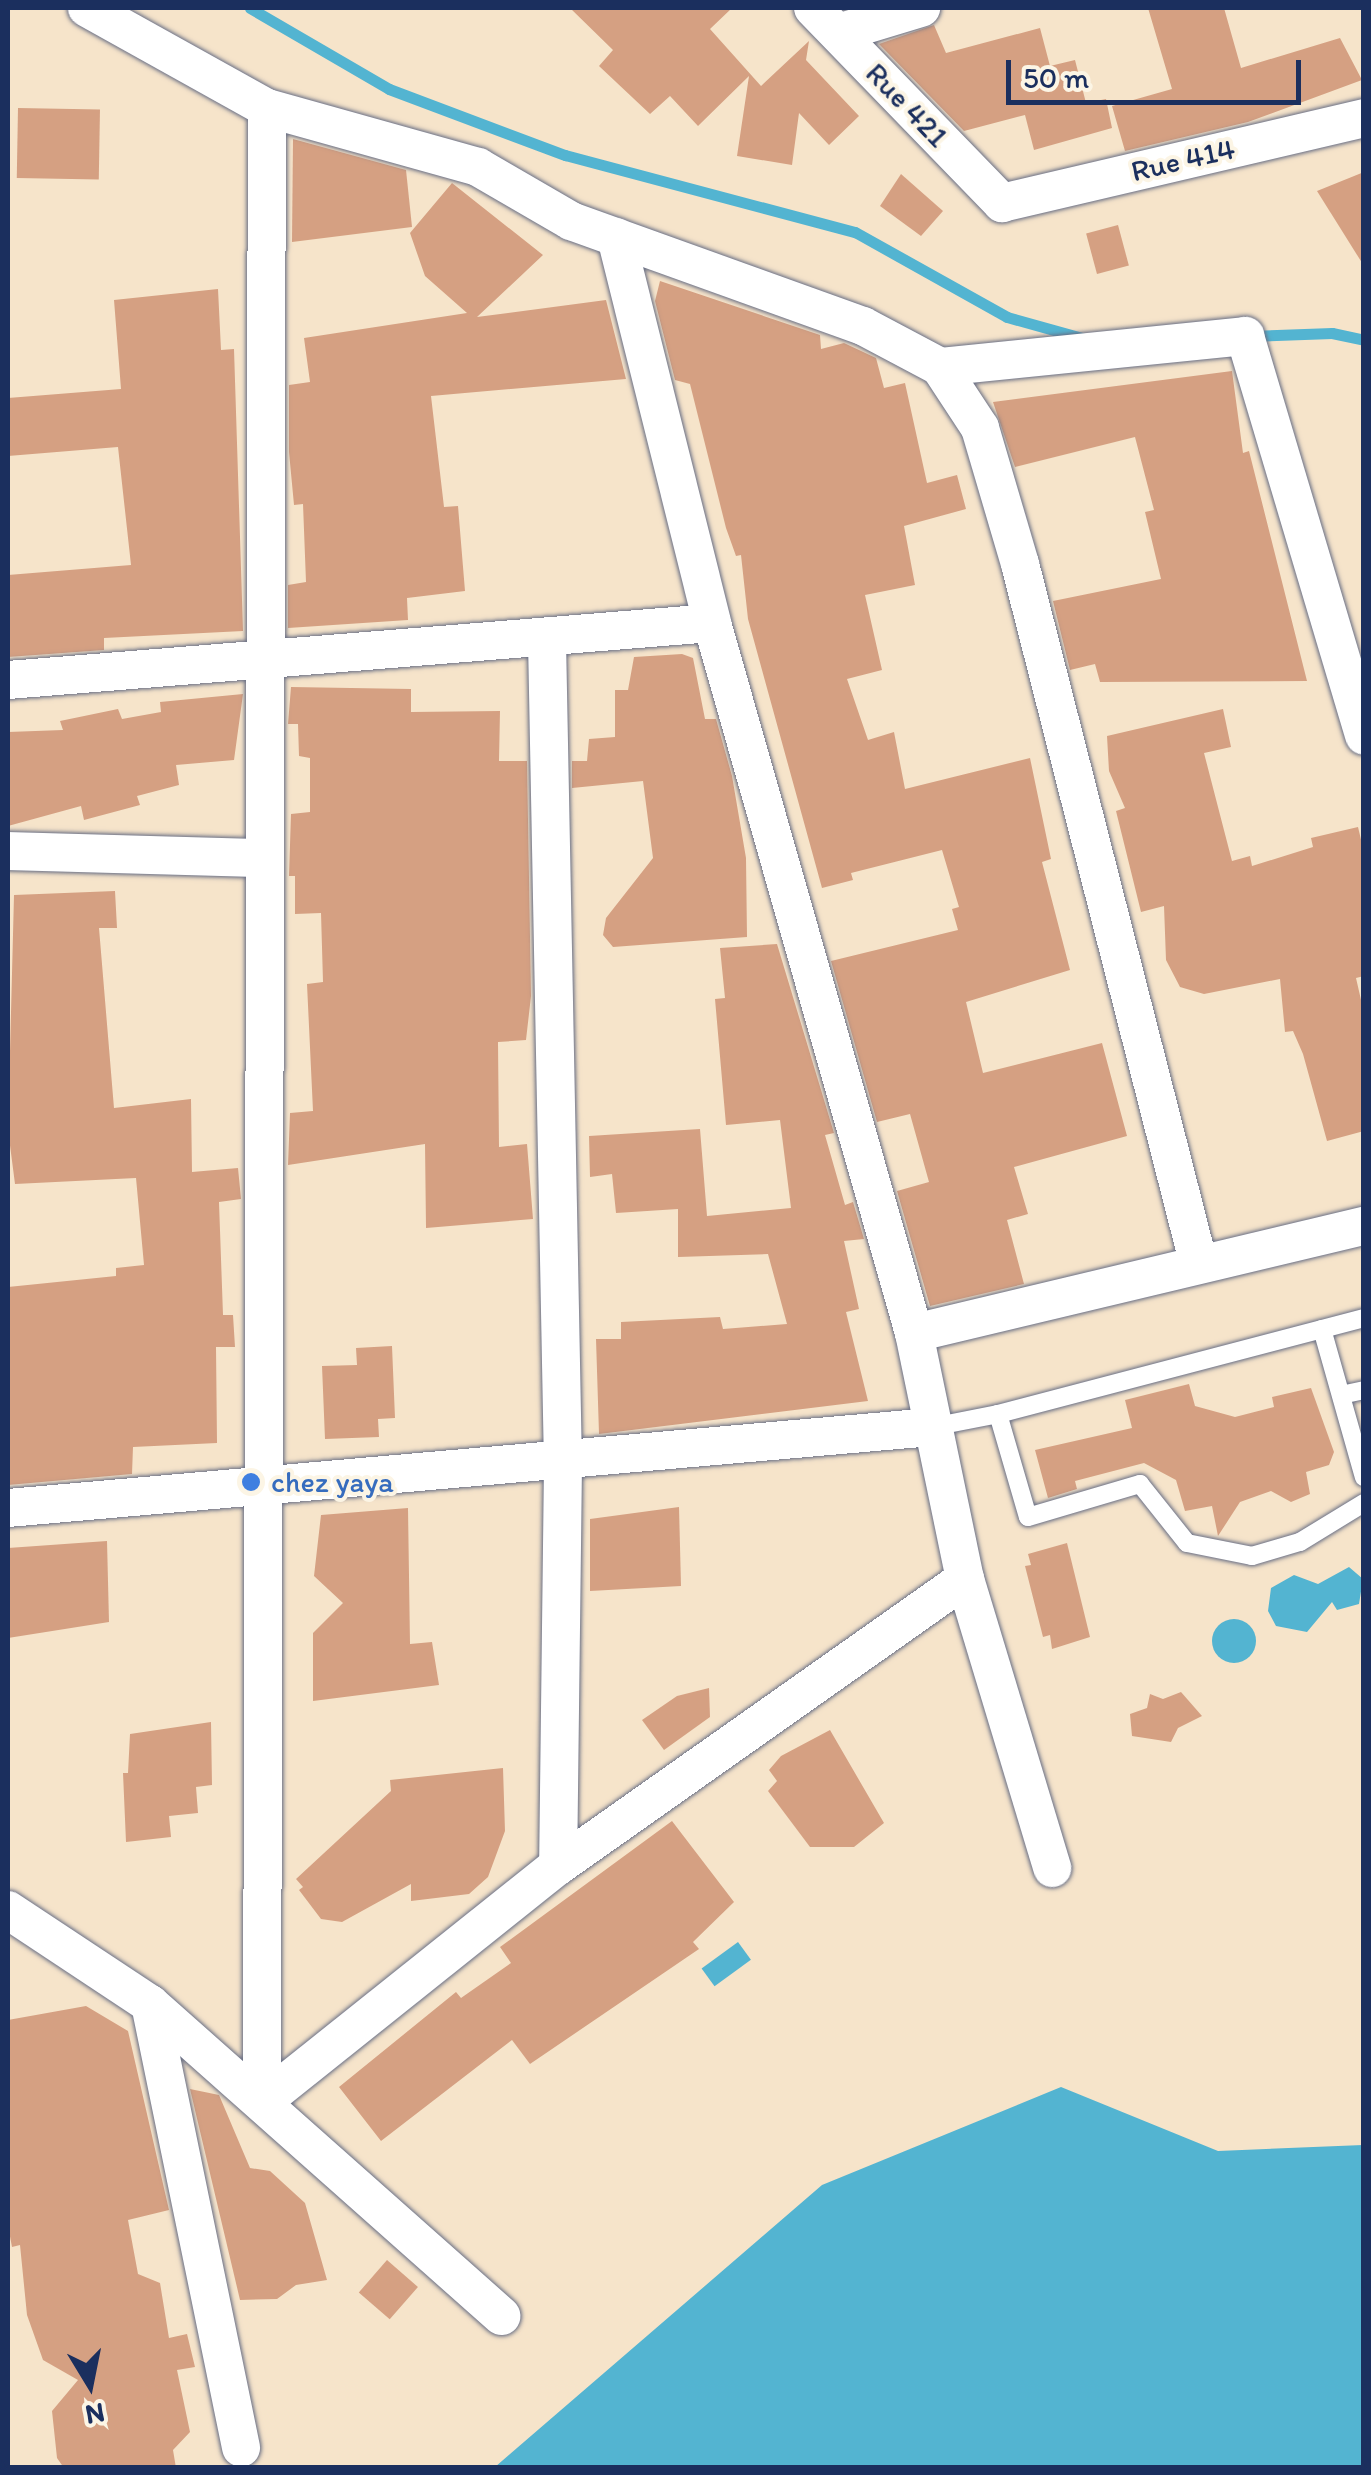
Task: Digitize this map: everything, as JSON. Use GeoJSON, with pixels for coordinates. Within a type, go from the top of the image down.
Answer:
{"type":"FeatureCollection","features":[{"type":"Feature","properties":{"kind":"street"},"geometry":{"type":"LineString","coordinates":[[87,8],[267,108],[478,167],[570,221],[862,326],[940,368],[980,428],[1010,530],[1199,1265]]}},
{"type":"Feature","properties":{"kind":"street"},"geometry":{"type":"LineString","coordinates":[[825,20],[921,8]]}},
{"type":"Feature","properties":{"kind":"street","name":"Rue 421"},"geometry":{"type":"LineString","coordinates":[[825,20],[1002,203]]}},
{"type":"Feature","properties":{"kind":"street"},"geometry":{"type":"LineString","coordinates":[[262,2102],[267,108]]}},
{"type":"Feature","properties":{"kind":"street","name":"Rue 414"},"geometry":{"type":"LineString","coordinates":[[1002,203],[1364,118]]}},
{"type":"Feature","properties":{"kind":"street"},"geometry":{"type":"LineString","coordinates":[[616,237],[712,623],[914,1333],[966,1579],[1052,1868]]}},
{"type":"Feature","properties":{"kind":"street"},"geometry":{"type":"LineString","coordinates":[[940,368],[1245,336],[1364,736]]}},
{"type":"Feature","properties":{"kind":"street"},"geometry":{"type":"LineString","coordinates":[[8,680],[547,640],[712,623]]}},
{"type":"Feature","properties":{"kind":"street"},"geometry":{"type":"LineString","coordinates":[[547,640],[564,1464],[558,1866]]}},
{"type":"Feature","properties":{"kind":"street"},"geometry":{"type":"LineString","coordinates":[[8,851],[265,858]]}},
{"type":"Feature","properties":{"kind":"street"},"geometry":{"type":"LineString","coordinates":[[914,1333],[1364,1226]]}},
{"type":"Feature","properties":{"kind":"street"},"geometry":{"type":"LineString","coordinates":[[8,1508],[564,1464],[932,1428]]}},
{"type":"Feature","properties":{"kind":"street"},"geometry":{"type":"LineString","coordinates":[[262,2102],[558,1866],[966,1579]]}},
{"type":"Feature","properties":{"kind":"street"},"geometry":{"type":"LineString","coordinates":[[8,1910],[150,2004],[502,2316]]}},
{"type":"Feature","properties":{"kind":"street"},"geometry":{"type":"LineString","coordinates":[[150,2004],[241,2448]]}},
{"type":"Feature","properties":{"kind":"lane"},"geometry":{"type":"LineString","coordinates":[[932,1428],[1364,1318]]}},
{"type":"Feature","properties":{"kind":"lane"},"geometry":{"type":"LineString","coordinates":[[1322,1329],[1364,1476]]}},
{"type":"Feature","properties":{"kind":"lane"},"geometry":{"type":"LineString","coordinates":[[1342,1395],[1364,1390]]}},
{"type":"Feature","properties":{"kind":"lane"},"geometry":{"type":"LineString","coordinates":[[998,1414],[1028,1517],[1140,1484],[1187,1542],[1252,1556],[1300,1542],[1364,1504]]}},
{"type":"Feature","properties":{"kind":"water"},"geometry":{"type":"Polygon","coordinates":[[[1349,1567],[1363,1579],[1359,1604],[1337,1610],[1332,1602],[1307,1632],[1276,1626],[1268,1611],[1271,1588],[1294,1575],[1318,1584],[1349,1567]]]}},
{"type":"Feature","properties":{"kind":"water"},"geometry":{"type":"Polygon","coordinates":[[[1234,1619],[1250,1625],[1256,1641],[1250,1657],[1234,1663],[1218,1657],[1212,1641],[1218,1625],[1234,1619]]]}},
{"type":"Feature","properties":{"kind":"water"},"geometry":{"type":"Polygon","coordinates":[[[738,1942],[751,1960],[715,1986],[702,1968],[738,1942]]]}},
{"type":"Feature","properties":{"kind":"water"},"geometry":{"type":"Polygon","coordinates":[[[1061,2087],[1218,2151],[1363,2145],[1363,2467],[495,2467],[822,2185],[1061,2087]]]}},
{"type":"Feature","properties":{"kind":"building"},"geometry":{"type":"Polygon","coordinates":[[[570,8],[732,8],[710,29],[761,86],[809,41],[806,60],[859,116],[829,145],[799,113],[792,165],[737,156],[749,76],[698,126],[670,96],[650,114],[599,66],[613,50],[570,8]]]}},
{"type":"Feature","properties":{"kind":"building"},"geometry":{"type":"Polygon","coordinates":[[[1148,8],[1224,8],[1241,68],[1340,38],[1362,80],[1248,122],[1125,151],[1112,106],[1172,89],[1148,8]]]}},
{"type":"Feature","properties":{"kind":"building"},"geometry":{"type":"Polygon","coordinates":[[[934,25],[946,53],[1040,28],[1050,66],[1075,60],[1086,103],[1106,99],[1112,128],[1034,150],[1025,115],[964,131],[879,44],[934,25]]]}},
{"type":"Feature","properties":{"kind":"building"},"geometry":{"type":"Polygon","coordinates":[[[18,108],[100,109],[99,179],[17,178],[18,108]]]}},
{"type":"Feature","properties":{"kind":"building"},"geometry":{"type":"Polygon","coordinates":[[[293,139],[406,170],[412,227],[292,242],[293,139]]]}},
{"type":"Feature","properties":{"kind":"building"},"geometry":{"type":"Polygon","coordinates":[[[1364,172],[1364,266],[1317,191],[1364,172]]]}},
{"type":"Feature","properties":{"kind":"building"},"geometry":{"type":"Polygon","coordinates":[[[901,174],[943,211],[921,236],[880,206],[901,174]]]}},
{"type":"Feature","properties":{"kind":"building"},"geometry":{"type":"Polygon","coordinates":[[[452,183],[543,255],[477,317],[606,300],[626,379],[431,396],[444,507],[458,506],[465,591],[407,598],[408,620],[288,628],[288,585],[306,582],[303,504],[294,505],[289,452],[289,385],[310,382],[304,338],[467,313],[425,276],[410,233],[452,183]]]}},
{"type":"Feature","properties":{"kind":"building"},"geometry":{"type":"Polygon","coordinates":[[[1118,225],[1129,266],[1097,274],[1086,234],[1118,225]]]}},
{"type":"Feature","properties":{"kind":"building"},"geometry":{"type":"Polygon","coordinates":[[[660,281],[820,335],[821,349],[844,343],[876,358],[884,388],[905,383],[927,483],[957,475],[966,509],[904,526],[915,585],[865,595],[882,670],[847,679],[868,740],[894,732],[905,789],[1030,758],[1051,859],[1042,862],[1070,970],[966,1002],[983,1073],[1102,1043],[1127,1136],[1014,1167],[1028,1214],[1007,1220],[1024,1284],[930,1306],[897,1191],[929,1182],[910,1114],[877,1122],[831,961],[958,930],[952,909],[959,907],[942,850],[851,873],[853,880],[822,888],[748,619],[741,555],[736,556],[726,528],[690,384],[675,380],[655,301],[660,281]]]}},
{"type":"Feature","properties":{"kind":"building"},"geometry":{"type":"Polygon","coordinates":[[[218,289],[221,350],[234,349],[243,631],[104,638],[104,650],[8,657],[8,575],[131,565],[118,447],[8,456],[8,398],[121,389],[114,300],[218,289]]]}},
{"type":"Feature","properties":{"kind":"building"},"geometry":{"type":"Polygon","coordinates":[[[1232,371],[1243,453],[1249,451],[1307,681],[1100,682],[1095,664],[1070,670],[1053,601],[1161,579],[1145,512],[1154,510],[1135,437],[1015,467],[993,402],[1232,371]]]}},
{"type":"Feature","properties":{"kind":"building"},"geometry":{"type":"Polygon","coordinates":[[[682,654],[693,658],[705,719],[716,719],[732,776],[746,858],[747,937],[613,947],[603,935],[606,918],[653,858],[643,781],[572,788],[572,761],[587,761],[589,739],[615,737],[615,690],[628,690],[634,657],[682,654]]]}},
{"type":"Feature","properties":{"kind":"building"},"geometry":{"type":"Polygon","coordinates":[[[291,687],[411,689],[411,712],[500,711],[499,761],[527,761],[531,996],[526,1040],[498,1042],[499,1147],[527,1144],[533,1219],[426,1228],[425,1144],[288,1165],[290,1113],[313,1111],[307,984],[323,982],[321,913],[295,914],[295,876],[289,876],[291,814],[310,812],[310,758],[299,756],[298,724],[288,724],[291,687]]]}},
{"type":"Feature","properties":{"kind":"building"},"geometry":{"type":"Polygon","coordinates":[[[243,694],[234,760],[176,765],[179,785],[137,796],[140,805],[84,820],[81,806],[8,826],[8,732],[63,730],[60,721],[118,709],[122,719],[161,712],[160,702],[243,694]]]}},
{"type":"Feature","properties":{"kind":"building"},"geometry":{"type":"Polygon","coordinates":[[[1223,709],[1231,747],[1204,753],[1232,861],[1250,856],[1252,866],[1313,847],[1311,838],[1358,827],[1364,852],[1364,976],[1356,978],[1364,1013],[1364,1131],[1327,1141],[1303,1054],[1293,1031],[1285,1032],[1280,979],[1204,994],[1180,987],[1166,960],[1164,906],[1141,912],[1116,811],[1125,808],[1109,771],[1107,736],[1223,709]]]}},
{"type":"Feature","properties":{"kind":"building"},"geometry":{"type":"Polygon","coordinates":[[[115,891],[117,928],[99,928],[114,1108],[191,1099],[192,1172],[238,1168],[241,1199],[219,1202],[223,1315],[233,1315],[235,1347],[216,1347],[217,1443],[133,1447],[132,1474],[8,1485],[8,1287],[116,1276],[116,1268],[144,1265],[136,1178],[15,1184],[8,1130],[14,895],[115,891]]]}},
{"type":"Feature","properties":{"kind":"building"},"geometry":{"type":"Polygon","coordinates":[[[777,944],[834,1133],[825,1135],[845,1205],[853,1202],[864,1239],[844,1241],[859,1309],[846,1312],[868,1401],[599,1434],[596,1339],[621,1339],[621,1322],[720,1317],[723,1329],[787,1324],[768,1254],[678,1257],[678,1209],[616,1213],[612,1174],[590,1177],[589,1136],[700,1129],[707,1216],[791,1208],[780,1120],[726,1125],[715,999],[725,998],[720,948],[777,944]]]}},
{"type":"Feature","properties":{"kind":"building"},"geometry":{"type":"Polygon","coordinates":[[[392,1346],[395,1418],[378,1419],[379,1437],[325,1439],[322,1366],[357,1365],[356,1348],[392,1346]]]}},
{"type":"Feature","properties":{"kind":"building"},"geometry":{"type":"Polygon","coordinates":[[[1189,1384],[1195,1406],[1235,1417],[1274,1407],[1272,1397],[1311,1388],[1334,1452],[1329,1465],[1306,1472],[1310,1494],[1291,1502],[1271,1491],[1240,1502],[1218,1536],[1212,1506],[1185,1511],[1176,1480],[1144,1463],[1075,1481],[1077,1489],[1048,1498],[1035,1450],[1132,1428],[1125,1400],[1189,1384]]]}},
{"type":"Feature","properties":{"kind":"building"},"geometry":{"type":"Polygon","coordinates":[[[679,1507],[681,1586],[590,1591],[590,1519],[679,1507]]]}},
{"type":"Feature","properties":{"kind":"building"},"geometry":{"type":"Polygon","coordinates":[[[408,1508],[410,1644],[432,1642],[439,1685],[313,1701],[313,1633],[343,1603],[314,1576],[321,1515],[408,1508]]]}},
{"type":"Feature","properties":{"kind":"building"},"geometry":{"type":"Polygon","coordinates":[[[107,1541],[109,1622],[8,1638],[8,1548],[107,1541]]]}},
{"type":"Feature","properties":{"kind":"building"},"geometry":{"type":"Polygon","coordinates":[[[1067,1543],[1090,1637],[1052,1649],[1050,1635],[1043,1637],[1025,1566],[1031,1565],[1028,1554],[1067,1543]]]}},
{"type":"Feature","properties":{"kind":"building"},"geometry":{"type":"Polygon","coordinates":[[[709,1688],[710,1717],[664,1750],[642,1720],[677,1696],[709,1688]]]}},
{"type":"Feature","properties":{"kind":"building"},"geometry":{"type":"Polygon","coordinates":[[[1181,1692],[1202,1716],[1178,1728],[1171,1742],[1132,1736],[1130,1714],[1147,1708],[1150,1694],[1163,1699],[1181,1692]]]}},
{"type":"Feature","properties":{"kind":"building"},"geometry":{"type":"Polygon","coordinates":[[[211,1722],[212,1785],[196,1787],[198,1813],[169,1816],[171,1837],[126,1842],[123,1773],[128,1773],[130,1734],[211,1722]]]}},
{"type":"Feature","properties":{"kind":"building"},"geometry":{"type":"Polygon","coordinates":[[[830,1730],[884,1823],[854,1847],[810,1847],[768,1791],[777,1781],[769,1770],[781,1756],[830,1730]]]}},
{"type":"Feature","properties":{"kind":"building"},"geometry":{"type":"Polygon","coordinates":[[[503,1768],[505,1831],[488,1877],[469,1894],[411,1901],[411,1884],[342,1922],[321,1919],[299,1890],[303,1887],[296,1879],[391,1791],[390,1780],[503,1768]]]}},
{"type":"Feature","properties":{"kind":"building"},"geometry":{"type":"Polygon","coordinates":[[[672,1821],[734,1902],[693,1942],[699,1949],[530,2064],[512,2040],[381,2141],[339,2087],[456,1992],[461,1998],[511,1963],[500,1947],[672,1821]]]}},
{"type":"Feature","properties":{"kind":"building"},"geometry":{"type":"Polygon","coordinates":[[[86,2006],[128,2031],[169,2210],[128,2220],[138,2274],[160,2283],[169,2338],[187,2334],[195,2367],[177,2370],[190,2432],[173,2450],[176,2468],[64,2468],[57,2458],[52,2411],[78,2380],[43,2360],[27,2315],[20,2245],[12,2247],[8,2226],[8,2020],[86,2006]]]}},
{"type":"Feature","properties":{"kind":"building"},"geometry":{"type":"Polygon","coordinates":[[[190,2089],[219,2095],[250,2168],[270,2171],[305,2203],[327,2280],[296,2285],[277,2299],[240,2300],[190,2089]]]}},
{"type":"Feature","properties":{"kind":"building"},"geometry":{"type":"Polygon","coordinates":[[[387,2260],[418,2287],[390,2319],[359,2292],[387,2260]]]}},
{"type":"Feature","properties":{"kind":"waterway"},"geometry":{"type":"LineString","coordinates":[[250,8],[389,89],[565,155],[855,232],[1007,317],[1082,338]]}},
{"type":"Feature","properties":{"kind":"waterway"},"geometry":{"type":"LineString","coordinates":[[1250,336],[1332,333],[1364,340]]}},
{"type":"Feature","properties":{"kind":"place","name":"chez yaya"},"geometry":{"type":"Point","coordinates":[251,1482]}}]}
